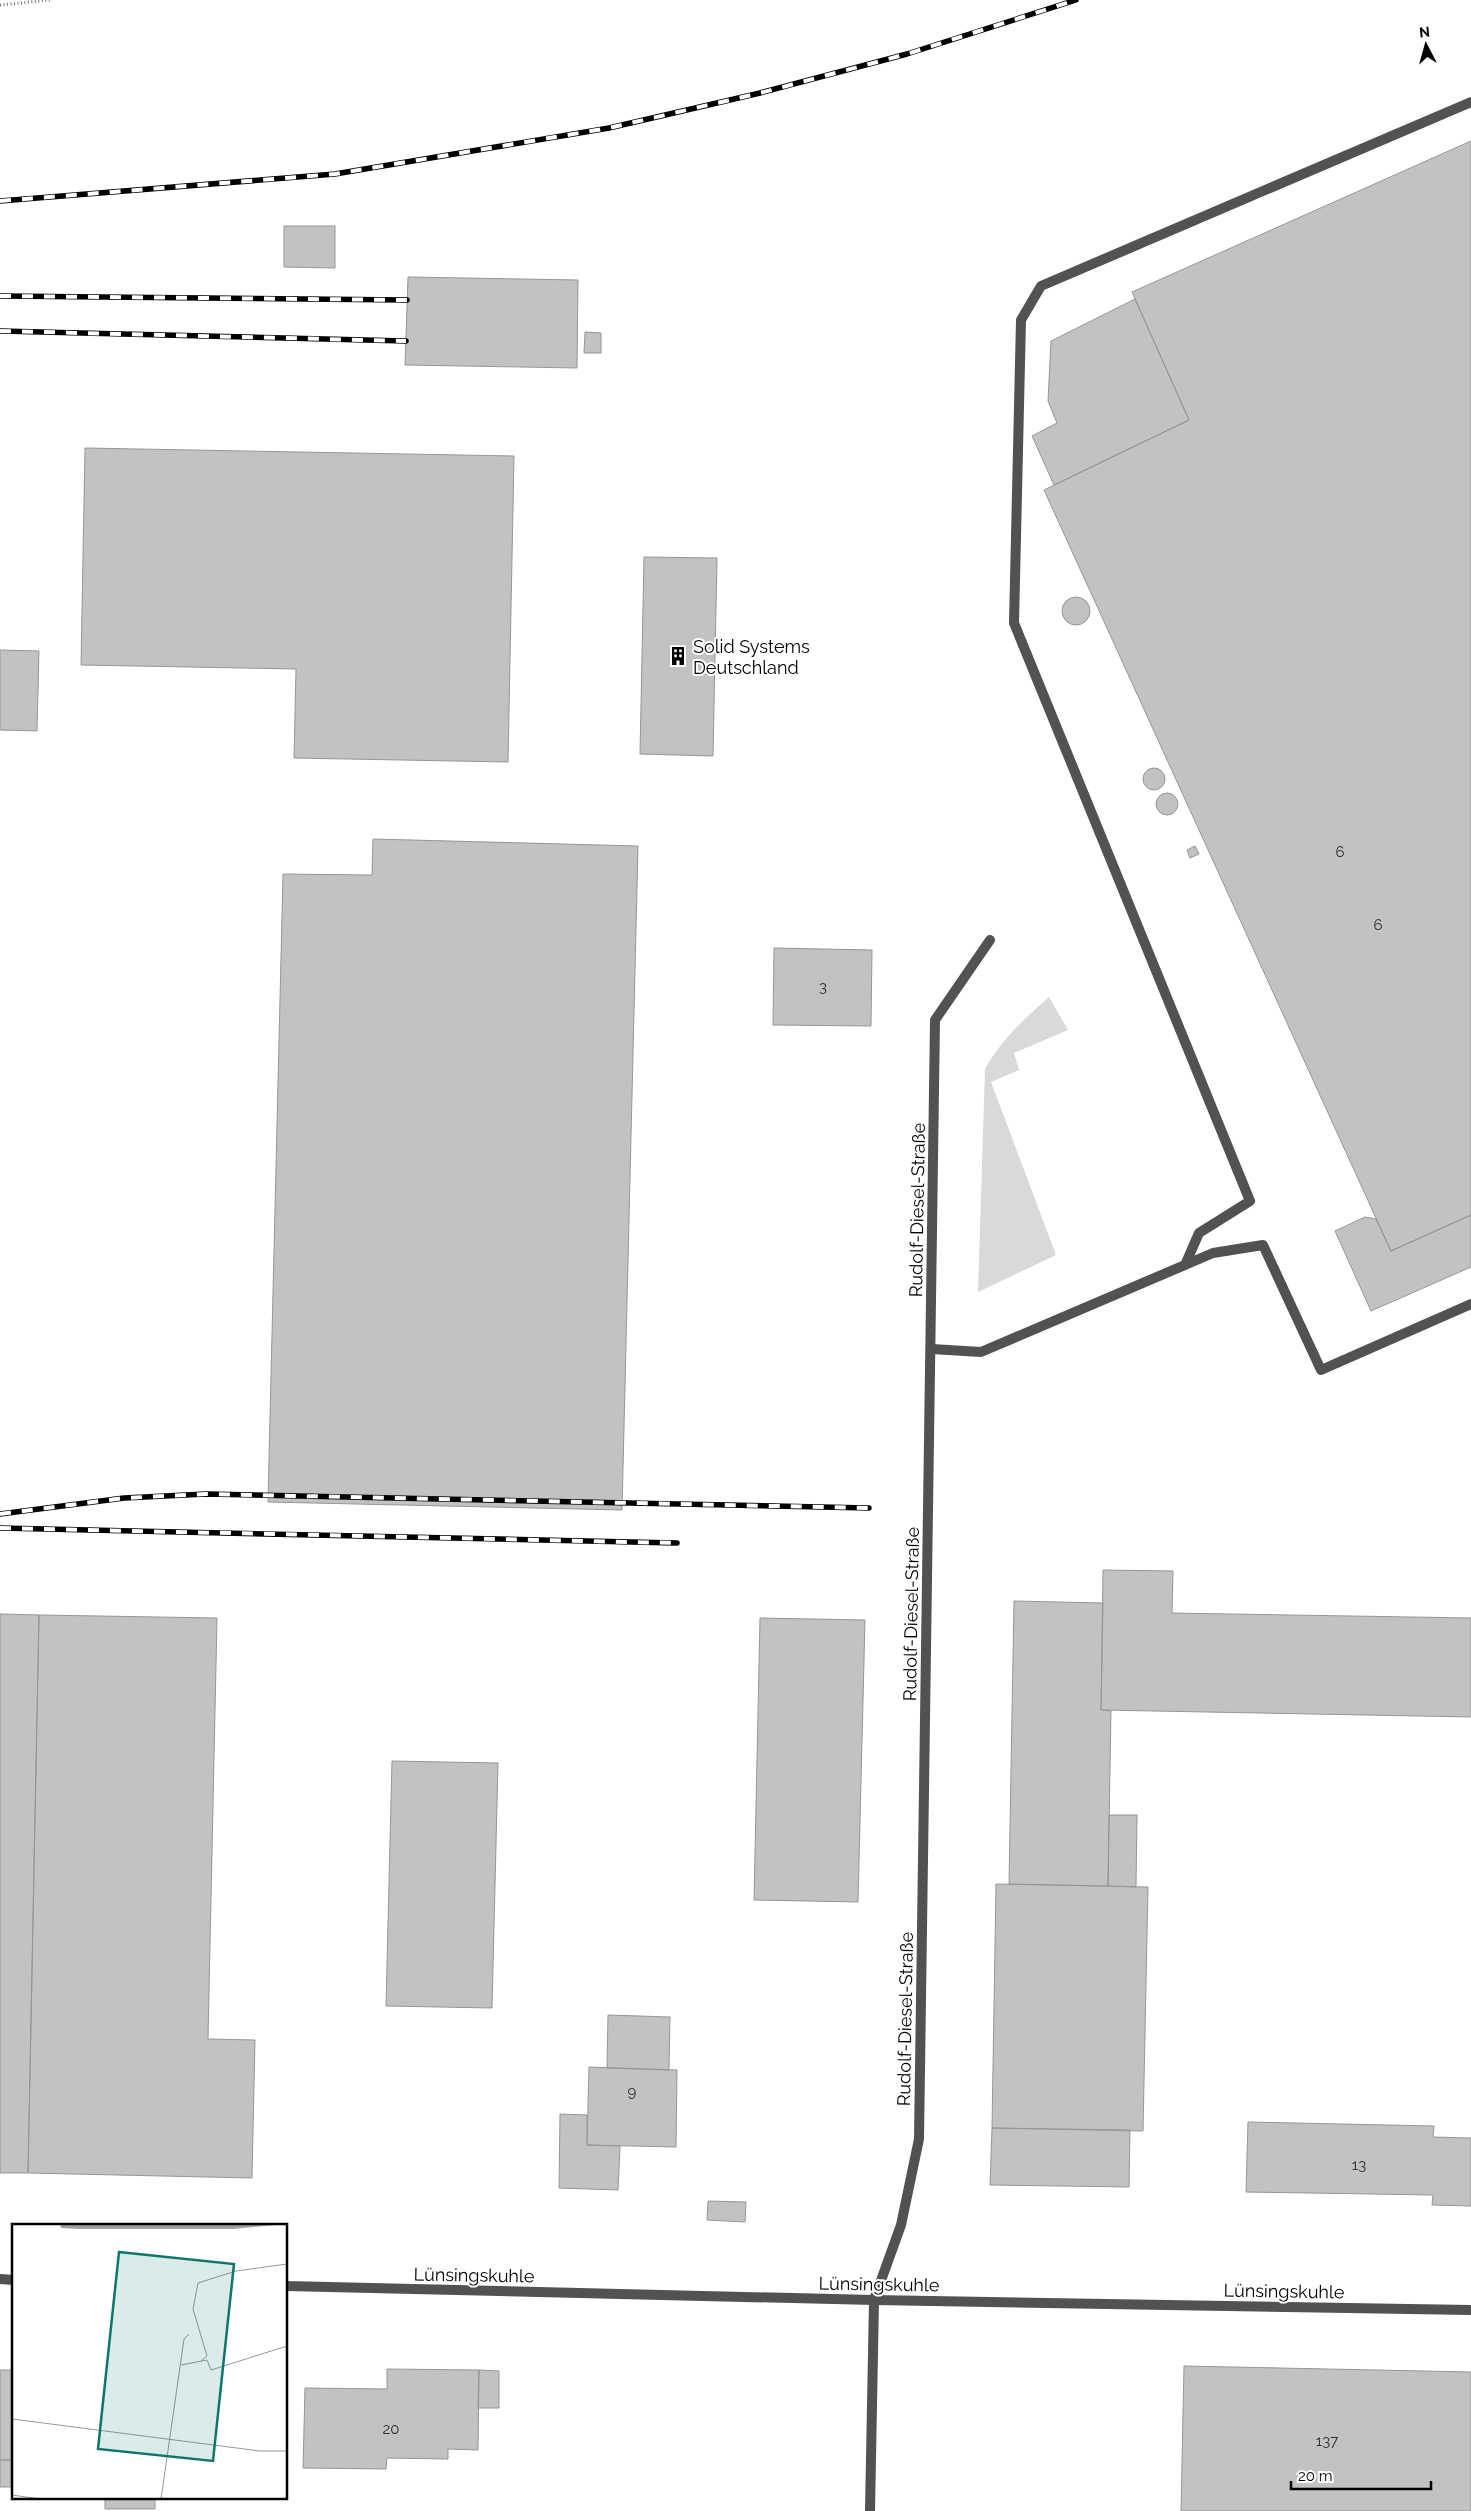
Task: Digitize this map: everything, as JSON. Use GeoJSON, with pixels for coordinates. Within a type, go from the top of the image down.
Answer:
{"type":"FeatureCollection","features":[{"type":"Feature","properties":{"kind":"street"},"geometry":{"type":"LineString","coordinates":[[1185,1265],[1199,1234],[1250,1201],[1014,623],[1021,320],[1041,286],[1471,102]]}},
{"type":"Feature","properties":{"kind":"street","name":"Rudolf-Diesel-Straße"},"geometry":{"type":"LineString","coordinates":[[870,2511],[874,2300],[900,2225],[919,2139],[932,1349],[935,1020],[990,940]]}},
{"type":"Feature","properties":{"kind":"street"},"geometry":{"type":"LineString","coordinates":[[932,1349],[982,1352],[1214,1253],[1263,1245],[1321,1370],[1471,1304]]}},
{"type":"Feature","properties":{"kind":"street","name":"Lünsingskuhle"},"geometry":{"type":"LineString","coordinates":[[288,2286],[874,2300],[1471,2310]]}},
{"type":"Feature","properties":{"kind":"path"},"geometry":{"type":"LineString","coordinates":[[0,5],[50,0]]}},
{"type":"Feature","properties":{"kind":"shaded area"},"geometry":{"type":"Polygon","coordinates":[[[1049,997],[1068,1030],[1014,1053],[1019,1070],[991,1082],[1056,1255],[978,1292],[985,1069],[1006,1039],[1049,997]]]}},
{"type":"Feature","properties":{"kind":"building"},"geometry":{"type":"Polygon","coordinates":[[[1471,141],[1471,1215],[1391,1251],[1044,490],[1189,420],[1132,292],[1471,141]]]}},
{"type":"Feature","properties":{"kind":"building"},"geometry":{"type":"Polygon","coordinates":[[[284,226],[335,226],[335,268],[284,267],[284,226]]]}},
{"type":"Feature","properties":{"kind":"building"},"geometry":{"type":"Polygon","coordinates":[[[408,277],[578,280],[577,368],[405,365],[408,277]]]}},
{"type":"Feature","properties":{"kind":"building"},"geometry":{"type":"Polygon","coordinates":[[[1135,299],[1189,420],[1054,485],[1032,436],[1057,423],[1048,401],[1051,341],[1135,299]]]}},
{"type":"Feature","properties":{"kind":"building"},"geometry":{"type":"Polygon","coordinates":[[[585,332],[601,333],[601,353],[584,353],[585,332]]]}},
{"type":"Feature","properties":{"kind":"building"},"geometry":{"type":"Polygon","coordinates":[[[85,448],[514,456],[508,762],[294,758],[296,669],[81,665],[85,448]]]}},
{"type":"Feature","properties":{"kind":"building","name":"Solid Systems Deutschland"},"geometry":{"type":"Polygon","coordinates":[[[644,557],[717,558],[713,756],[640,754],[644,557]]]}},
{"type":"Feature","properties":{"kind":"building"},"geometry":{"type":"Polygon","coordinates":[[[1076,597],[1086,601],[1090,611],[1086,621],[1076,625],[1066,621],[1062,611],[1066,601],[1076,597]]]}},
{"type":"Feature","properties":{"kind":"building"},"geometry":{"type":"Polygon","coordinates":[[[0,650],[39,651],[37,731],[0,730],[0,650]]]}},
{"type":"Feature","properties":{"kind":"building"},"geometry":{"type":"Polygon","coordinates":[[[1154,768],[1162,771],[1165,779],[1162,787],[1154,790],[1146,787],[1143,779],[1146,771],[1154,768]]]}},
{"type":"Feature","properties":{"kind":"building"},"geometry":{"type":"Polygon","coordinates":[[[1167,793],[1175,796],[1178,804],[1175,812],[1167,815],[1159,812],[1156,804],[1159,796],[1167,793]]]}},
{"type":"Feature","properties":{"kind":"building"},"geometry":{"type":"Polygon","coordinates":[[[373,839],[638,846],[622,1510],[268,1502],[283,874],[372,875],[373,839]]]}},
{"type":"Feature","properties":{"kind":"building"},"geometry":{"type":"Polygon","coordinates":[[[1195,846],[1199,854],[1190,858],[1187,850],[1195,846]]]}},
{"type":"Feature","properties":{"kind":"building"},"geometry":{"type":"Polygon","coordinates":[[[774,948],[872,950],[871,1026],[773,1025],[774,948]]]}},
{"type":"Feature","properties":{"kind":"building"},"geometry":{"type":"Polygon","coordinates":[[[1471,1215],[1471,1267],[1371,1311],[1335,1231],[1365,1217],[1376,1219],[1391,1251],[1471,1215]]]}},
{"type":"Feature","properties":{"kind":"building"},"geometry":{"type":"Polygon","coordinates":[[[1103,1570],[1173,1571],[1172,1613],[1471,1618],[1471,1717],[1101,1710],[1103,1570]]]}},
{"type":"Feature","properties":{"kind":"building"},"geometry":{"type":"Polygon","coordinates":[[[1014,1601],[1103,1603],[1101,1710],[1111,1711],[1108,1886],[1009,1884],[1014,1601]]]}},
{"type":"Feature","properties":{"kind":"building"},"geometry":{"type":"Polygon","coordinates":[[[0,1614],[39,1615],[28,2173],[0,2173],[0,1614]]]}},
{"type":"Feature","properties":{"kind":"building"},"geometry":{"type":"Polygon","coordinates":[[[39,1615],[217,1618],[208,2039],[255,2040],[252,2178],[28,2173],[39,1615]]]}},
{"type":"Feature","properties":{"kind":"building"},"geometry":{"type":"Polygon","coordinates":[[[760,1618],[865,1620],[858,1902],[754,1900],[760,1618]]]}},
{"type":"Feature","properties":{"kind":"building"},"geometry":{"type":"Polygon","coordinates":[[[392,1761],[498,1763],[492,2008],[386,2006],[392,1761]]]}},
{"type":"Feature","properties":{"kind":"building"},"geometry":{"type":"Polygon","coordinates":[[[1109,1815],[1137,1815],[1136,1887],[1108,1886],[1109,1815]]]}},
{"type":"Feature","properties":{"kind":"building"},"geometry":{"type":"Polygon","coordinates":[[[996,1884],[1148,1887],[1143,2131],[992,2128],[996,1884]]]}},
{"type":"Feature","properties":{"kind":"building"},"geometry":{"type":"Polygon","coordinates":[[[608,2015],[670,2017],[669,2070],[607,2068],[608,2015]]]}},
{"type":"Feature","properties":{"kind":"building"},"geometry":{"type":"Polygon","coordinates":[[[589,2067],[677,2070],[676,2147],[587,2145],[589,2067]]]}},
{"type":"Feature","properties":{"kind":"building"},"geometry":{"type":"Polygon","coordinates":[[[560,2114],[587,2115],[587,2145],[620,2146],[618,2190],[559,2188],[560,2114]]]}},
{"type":"Feature","properties":{"kind":"building"},"geometry":{"type":"Polygon","coordinates":[[[1248,2122],[1434,2126],[1433,2137],[1471,2138],[1471,2206],[1432,2205],[1433,2195],[1246,2192],[1248,2122]]]}},
{"type":"Feature","properties":{"kind":"building"},"geometry":{"type":"Polygon","coordinates":[[[992,2128],[1130,2130],[1129,2187],[990,2185],[992,2128]]]}},
{"type":"Feature","properties":{"kind":"building"},"geometry":{"type":"Polygon","coordinates":[[[708,2201],[746,2202],[745,2222],[707,2220],[708,2201]]]}},
{"type":"Feature","properties":{"kind":"building"},"geometry":{"type":"Polygon","coordinates":[[[1184,2366],[1471,2372],[1471,2511],[1181,2511],[1184,2366]]]}},
{"type":"Feature","properties":{"kind":"building"},"geometry":{"type":"Polygon","coordinates":[[[387,2369],[479,2370],[478,2450],[448,2449],[448,2459],[387,2458],[386,2469],[303,2468],[305,2388],[387,2389],[387,2369]]]}},
{"type":"Feature","properties":{"kind":"building"},"geometry":{"type":"Polygon","coordinates":[[[0,2370],[12,2370],[12,2460],[0,2460],[0,2370]]]}},
{"type":"Feature","properties":{"kind":"building"},"geometry":{"type":"Polygon","coordinates":[[[479,2370],[499,2371],[499,2408],[478,2408],[479,2370]]]}},
{"type":"Feature","properties":{"kind":"building"},"geometry":{"type":"Polygon","coordinates":[[[0,2460],[12,2460],[12,2487],[0,2487],[0,2460]]]}},
{"type":"Feature","properties":{"kind":"building"},"geometry":{"type":"Polygon","coordinates":[[[105,2498],[155,2498],[155,2509],[105,2509],[105,2498]]]}},
{"type":"Feature","properties":{"kind":"railway"},"geometry":{"type":"LineString","coordinates":[[0,201],[335,174],[609,128],[760,93],[907,54],[1076,0]]}},
{"type":"Feature","properties":{"kind":"railway"},"geometry":{"type":"LineString","coordinates":[[0,296],[407,300]]}},
{"type":"Feature","properties":{"kind":"railway"},"geometry":{"type":"LineString","coordinates":[[0,331],[406,341]]}},
{"type":"Feature","properties":{"kind":"railway"},"geometry":{"type":"LineString","coordinates":[[0,1514],[124,1498],[206,1494],[869,1508]]}},
{"type":"Feature","properties":{"kind":"railway"},"geometry":{"type":"LineString","coordinates":[[0,1528],[677,1543]]}},
{"type":"Feature","properties":{"kind":"place","name":"Solid Systems Deutschland"},"geometry":{"type":"Point","coordinates":[678,656]}}]}
